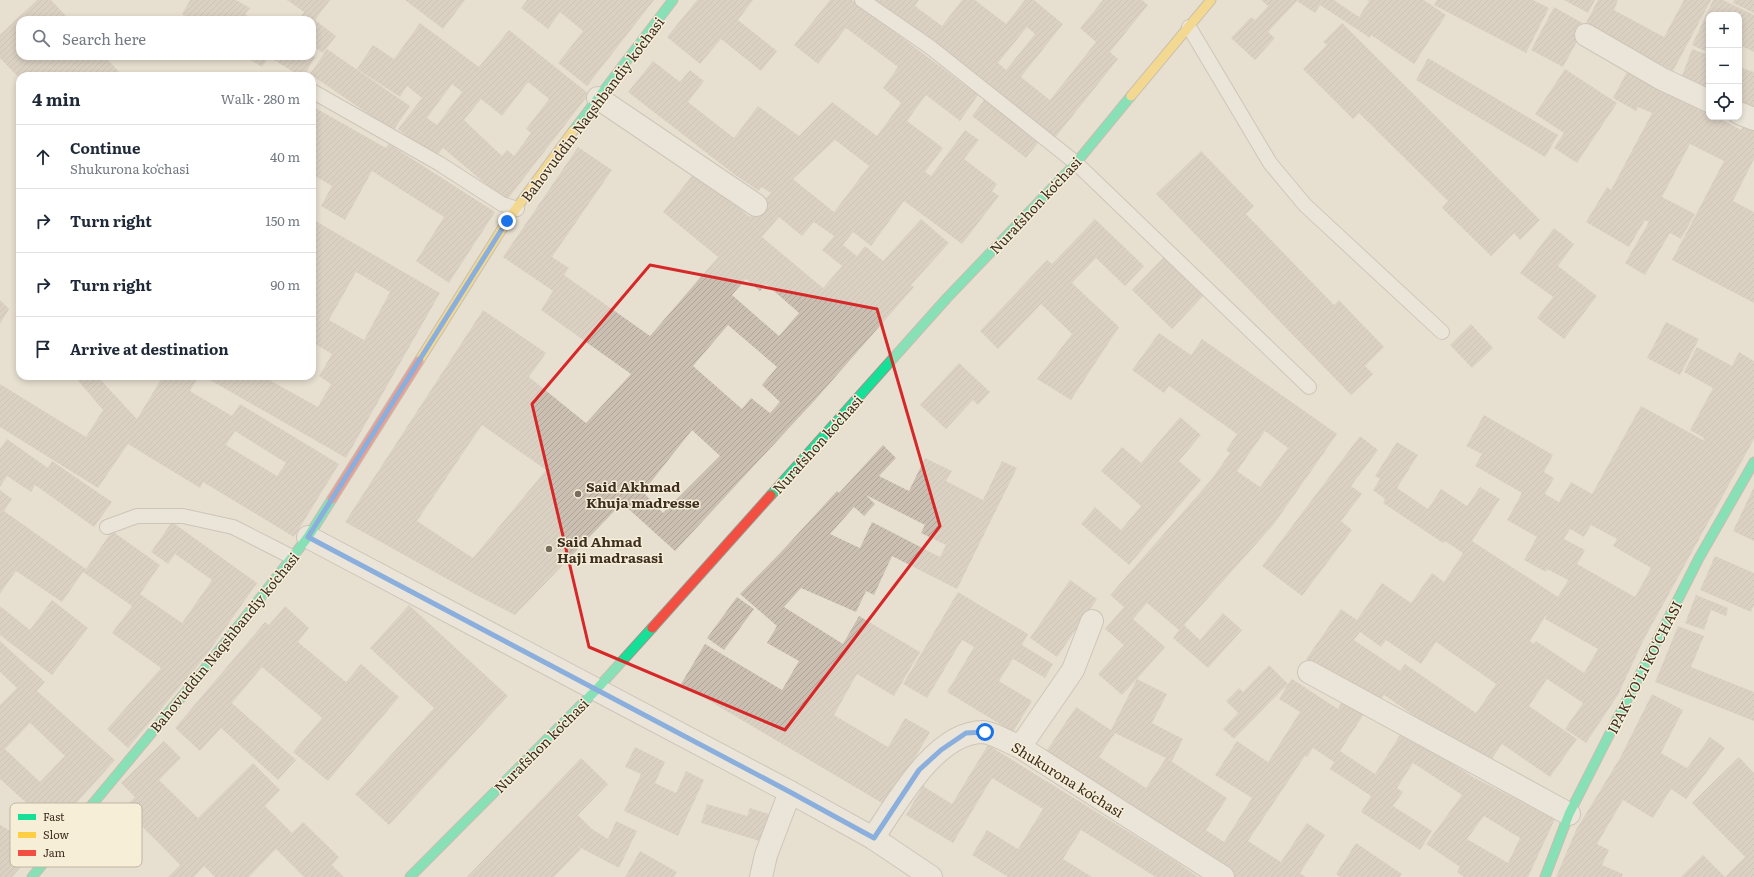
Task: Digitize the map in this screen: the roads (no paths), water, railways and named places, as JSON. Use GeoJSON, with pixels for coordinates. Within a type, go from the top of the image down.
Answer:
{"type":"FeatureCollection","features":[{"type":"Feature","properties":{"kind":"street","name":"Bahovuddin Naqshbandiy koʻchasi"},"geometry":{"type":"LineString","coordinates":[[93,803],[203,671],[308,537],[516,209],[673,0]]}},
{"type":"Feature","properties":{"kind":"street","name":"Nurafshon koʻchasi"},"geometry":{"type":"LineString","coordinates":[[410,877],[596,690],[947,298],[1076,163],[1211,0]]}},
{"type":"Feature","properties":{"kind":"street"},"geometry":{"type":"LineString","coordinates":[[1586,35],[1662,79],[1706,100]]}},
{"type":"Feature","properties":{"kind":"street"},"geometry":{"type":"LineString","coordinates":[[598,98],[756,205]]}},
{"type":"Feature","properties":{"kind":"street"},"geometry":{"type":"LineString","coordinates":[[1742,114],[1754,119]]}},
{"type":"Feature","properties":{"kind":"street","name":"IPAK YO'LI KO'CHASI"},"geometry":{"type":"LineString","coordinates":[[1545,877],[1569,814],[1699,558],[1754,462]]}},
{"type":"Feature","properties":{"kind":"street"},"geometry":{"type":"LineString","coordinates":[[308,537],[790,792],[874,838],[931,877]]}},
{"type":"Feature","properties":{"kind":"street"},"geometry":{"type":"LineString","coordinates":[[1020,747],[1074,670],[1092,622]]}},
{"type":"Feature","properties":{"kind":"street"},"geometry":{"type":"LineString","coordinates":[[1309,672],[1569,814]]}},
{"type":"Feature","properties":{"kind":"street","name":"Shukurona koʻchasi"},"geometry":{"type":"LineString","coordinates":[[874,838],[919,770],[941,750],[966,733],[985,732],[1020,747],[1223,877]]}},
{"type":"Feature","properties":{"kind":"street"},"geometry":{"type":"LineString","coordinates":[[761,877],[766,855],[790,792]]}},
{"type":"Feature","properties":{"kind":"street","name":"Bahovuddin Naqshbandiy koʻchasi"},"geometry":{"type":"LineString","coordinates":[[32,877],[40,867]]}},
{"type":"Feature","properties":{"kind":"lane"},"geometry":{"type":"LineString","coordinates":[[862,0],[930,47],[1076,163],[1309,387]]}},
{"type":"Feature","properties":{"kind":"lane"},"geometry":{"type":"LineString","coordinates":[[1189,27],[1270,163],[1305,204],[1442,332]]}},
{"type":"Feature","properties":{"kind":"lane"},"geometry":{"type":"LineString","coordinates":[[316,93],[440,164],[502,204],[516,209]]}},
{"type":"Feature","properties":{"kind":"lane"},"geometry":{"type":"LineString","coordinates":[[107,527],[137,516],[183,516],[233,527],[292,557]]}},
{"type":"Feature","properties":{"kind":"place","name":"Said Akhmad Khuja madresse"},"geometry":{"type":"Point","coordinates":[578,494]}},
{"type":"Feature","properties":{"kind":"place","name":"Said Ahmad Haji madrasasi"},"geometry":{"type":"Point","coordinates":[549,549]}}]}
